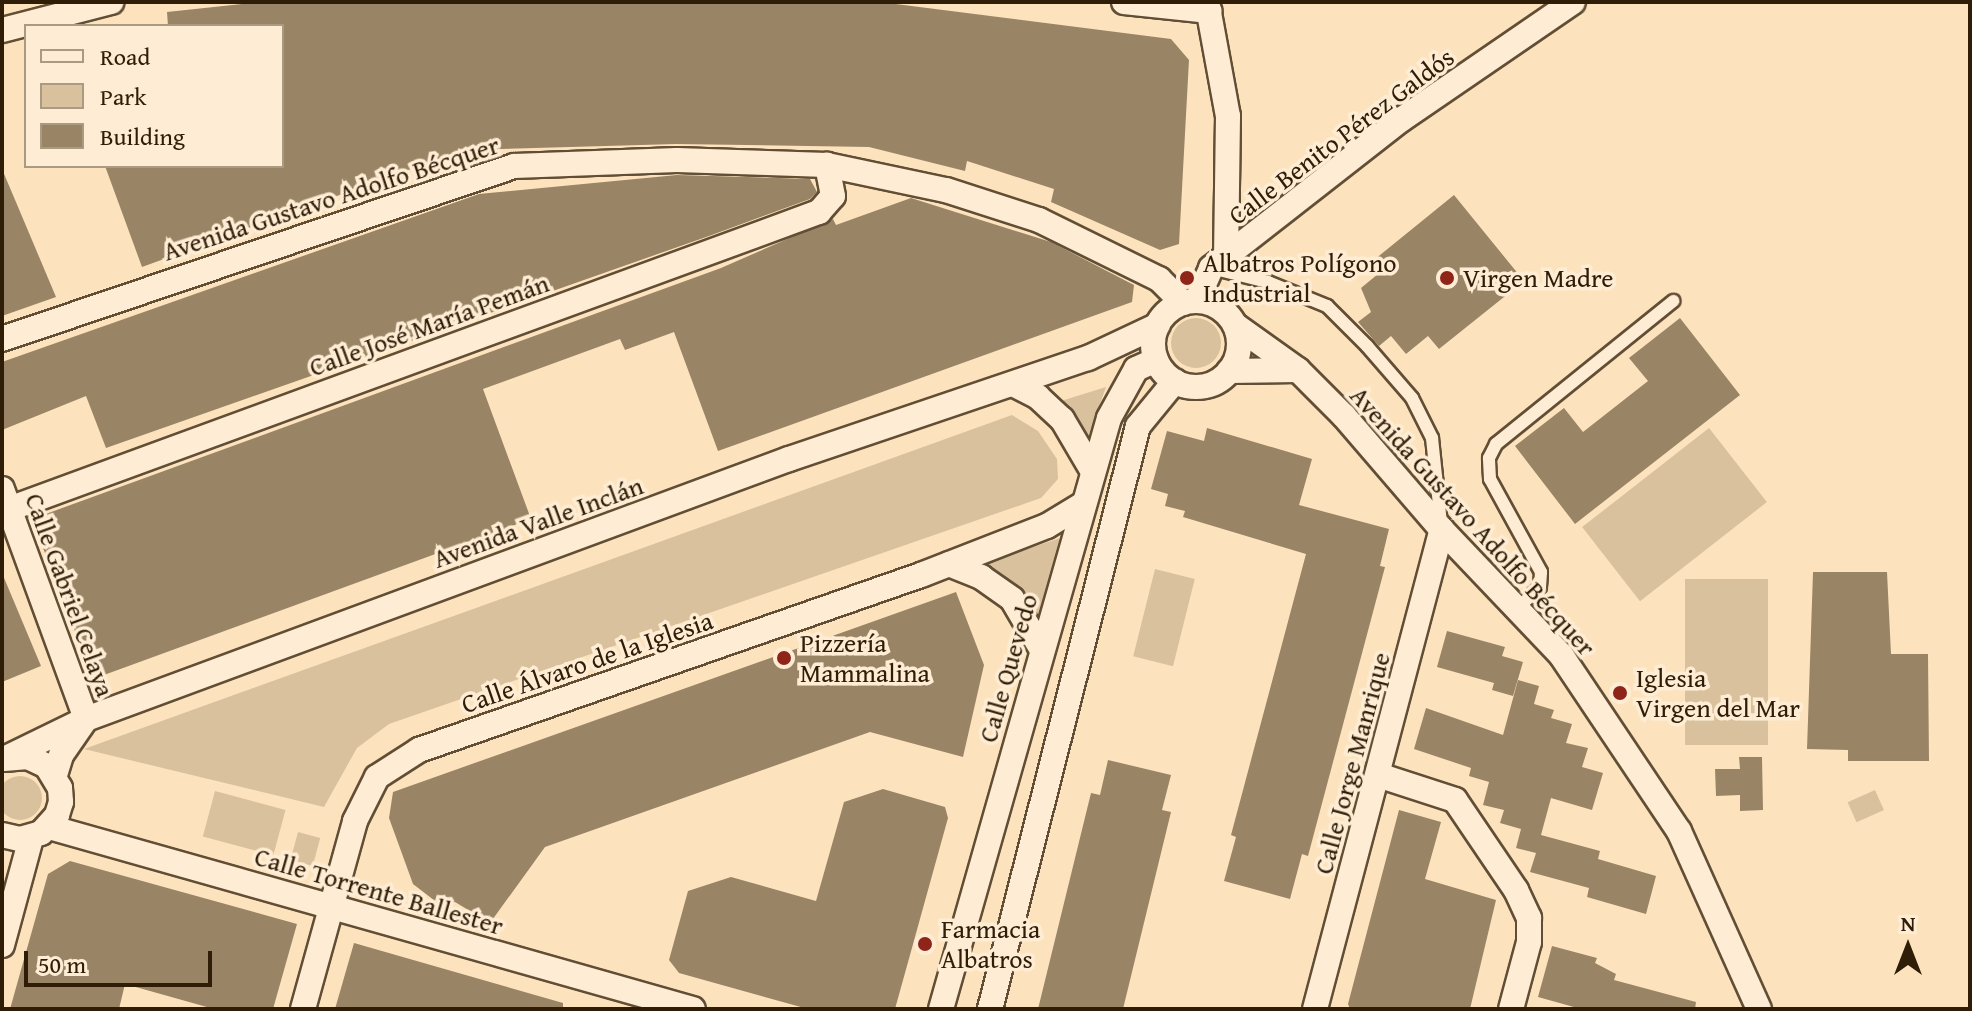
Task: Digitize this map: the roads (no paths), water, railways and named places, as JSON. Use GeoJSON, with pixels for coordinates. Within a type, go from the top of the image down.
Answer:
{"type":"FeatureCollection","features":[{"type":"Feature","properties":{"kind":"street"},"geometry":{"type":"LineString","coordinates":[[25,24],[111,2]]}},
{"type":"Feature","properties":{"kind":"street"},"geometry":{"type":"LineString","coordinates":[[1124,2],[1208,6],[1228,116],[1218,263]]}},
{"type":"Feature","properties":{"kind":"street","name":"Calle Benito Pérez Galdós"},"geometry":{"type":"LineString","coordinates":[[1190,302],[1218,263],[1402,119],[1573,2]]}},
{"type":"Feature","properties":{"kind":"street"},"geometry":{"type":"LineString","coordinates":[[2,30],[24,24]]}},
{"type":"Feature","properties":{"kind":"street","name":"Avenida Gustavo Adolfo Bécquer"},"geometry":{"type":"LineString","coordinates":[[2,339],[514,166],[677,160],[827,165],[946,190],[1039,220],[1159,279],[1190,302]]}},
{"type":"Feature","properties":{"kind":"street","name":"Calle José María Pemán"},"geometry":{"type":"LineString","coordinates":[[6,499],[819,212],[833,196],[827,165]]}},
{"type":"Feature","properties":{"kind":"street"},"geometry":{"type":"LineString","coordinates":[[1229,371],[1240,344],[1235,325],[1222,309],[1190,302],[1158,325],[1155,356],[1175,381],[1204,386],[1229,371],[1298,370]]}},
{"type":"Feature","properties":{"kind":"street","name":"Avenida Valle Inclán"},"geometry":{"type":"LineString","coordinates":[[4,759],[86,719],[775,464],[1088,358],[1158,325]]}},
{"type":"Feature","properties":{"kind":"street","name":"Avenida Gustavo Adolfo Bécquer"},"geometry":{"type":"LineString","coordinates":[[1235,325],[1298,370],[1442,530],[1561,655],[1679,831],[1759,1009]]}},
{"type":"Feature","properties":{"kind":"street","name":"Avenida Valle Inclán"},"geometry":{"type":"LineString","coordinates":[[1088,358],[1155,356]]}},
{"type":"Feature","properties":{"kind":"street","name":"Calle Quevedo"},"geometry":{"type":"LineString","coordinates":[[941,1009],[1092,470],[1126,382],[1136,369],[1155,356]]}},
{"type":"Feature","properties":{"kind":"street"},"geometry":{"type":"LineString","coordinates":[[990,1009],[1138,426],[1175,381]]}},
{"type":"Feature","properties":{"kind":"street"},"geometry":{"type":"LineString","coordinates":[[1013,384],[1038,397],[1062,419],[1092,470]]}},
{"type":"Feature","properties":{"kind":"street","name":"Calle Gabriel Celaya"},"geometry":{"type":"LineString","coordinates":[[6,499],[86,719]]}},
{"type":"Feature","properties":{"kind":"street","name":"Calle Álvaro de la Iglesia"},"geometry":{"type":"LineString","coordinates":[[303,1009],[355,821],[377,777],[419,750],[949,564],[1047,526],[1083,504]]}},
{"type":"Feature","properties":{"kind":"street","name":"Calle Jorge Manrique"},"geometry":{"type":"LineString","coordinates":[[1315,1009],[1442,530]]}},
{"type":"Feature","properties":{"kind":"street"},"geometry":{"type":"LineString","coordinates":[[949,564],[1012,599],[1042,650]]}},
{"type":"Feature","properties":{"kind":"street"},"geometry":{"type":"LineString","coordinates":[[2,945],[40,833],[61,802],[55,775],[61,755],[86,719]]}},
{"type":"Feature","properties":{"kind":"street"},"geometry":{"type":"LineString","coordinates":[[4,759],[28,757],[55,775]]}},
{"type":"Feature","properties":{"kind":"street"},"geometry":{"type":"LineString","coordinates":[[1378,775],[1455,800],[1516,890],[1529,918],[1529,942],[1511,1009]]}},
{"type":"Feature","properties":{"kind":"street","name":"Calle Torrente Ballester"},"geometry":{"type":"LineString","coordinates":[[2,835],[40,833],[332,906],[693,1009]]}},
{"type":"Feature","properties":{"kind":"lane"},"geometry":{"type":"LineString","coordinates":[[1218,263],[1327,306],[1412,398],[1432,438],[1442,530]]}},
{"type":"Feature","properties":{"kind":"lane"},"geometry":{"type":"LineString","coordinates":[[1517,609],[1540,587],[1541,572],[1490,479],[1489,458],[1496,444],[1673,301]]}},
{"type":"Feature","properties":{"kind":"place","name":"Albatros Polígono Industrial"},"geometry":{"type":"Point","coordinates":[1187,278]}},
{"type":"Feature","properties":{"kind":"place","name":"Virgen Madre"},"geometry":{"type":"Point","coordinates":[1447,278]}},
{"type":"Feature","properties":{"kind":"place","name":"Pizzería Mammalina"},"geometry":{"type":"Point","coordinates":[784,658]}},
{"type":"Feature","properties":{"kind":"place","name":"Iglesia Virgen del Mar"},"geometry":{"type":"Point","coordinates":[1620,693]}},
{"type":"Feature","properties":{"kind":"place","name":"Farmacia Albatros"},"geometry":{"type":"Point","coordinates":[925,944]}}]}
